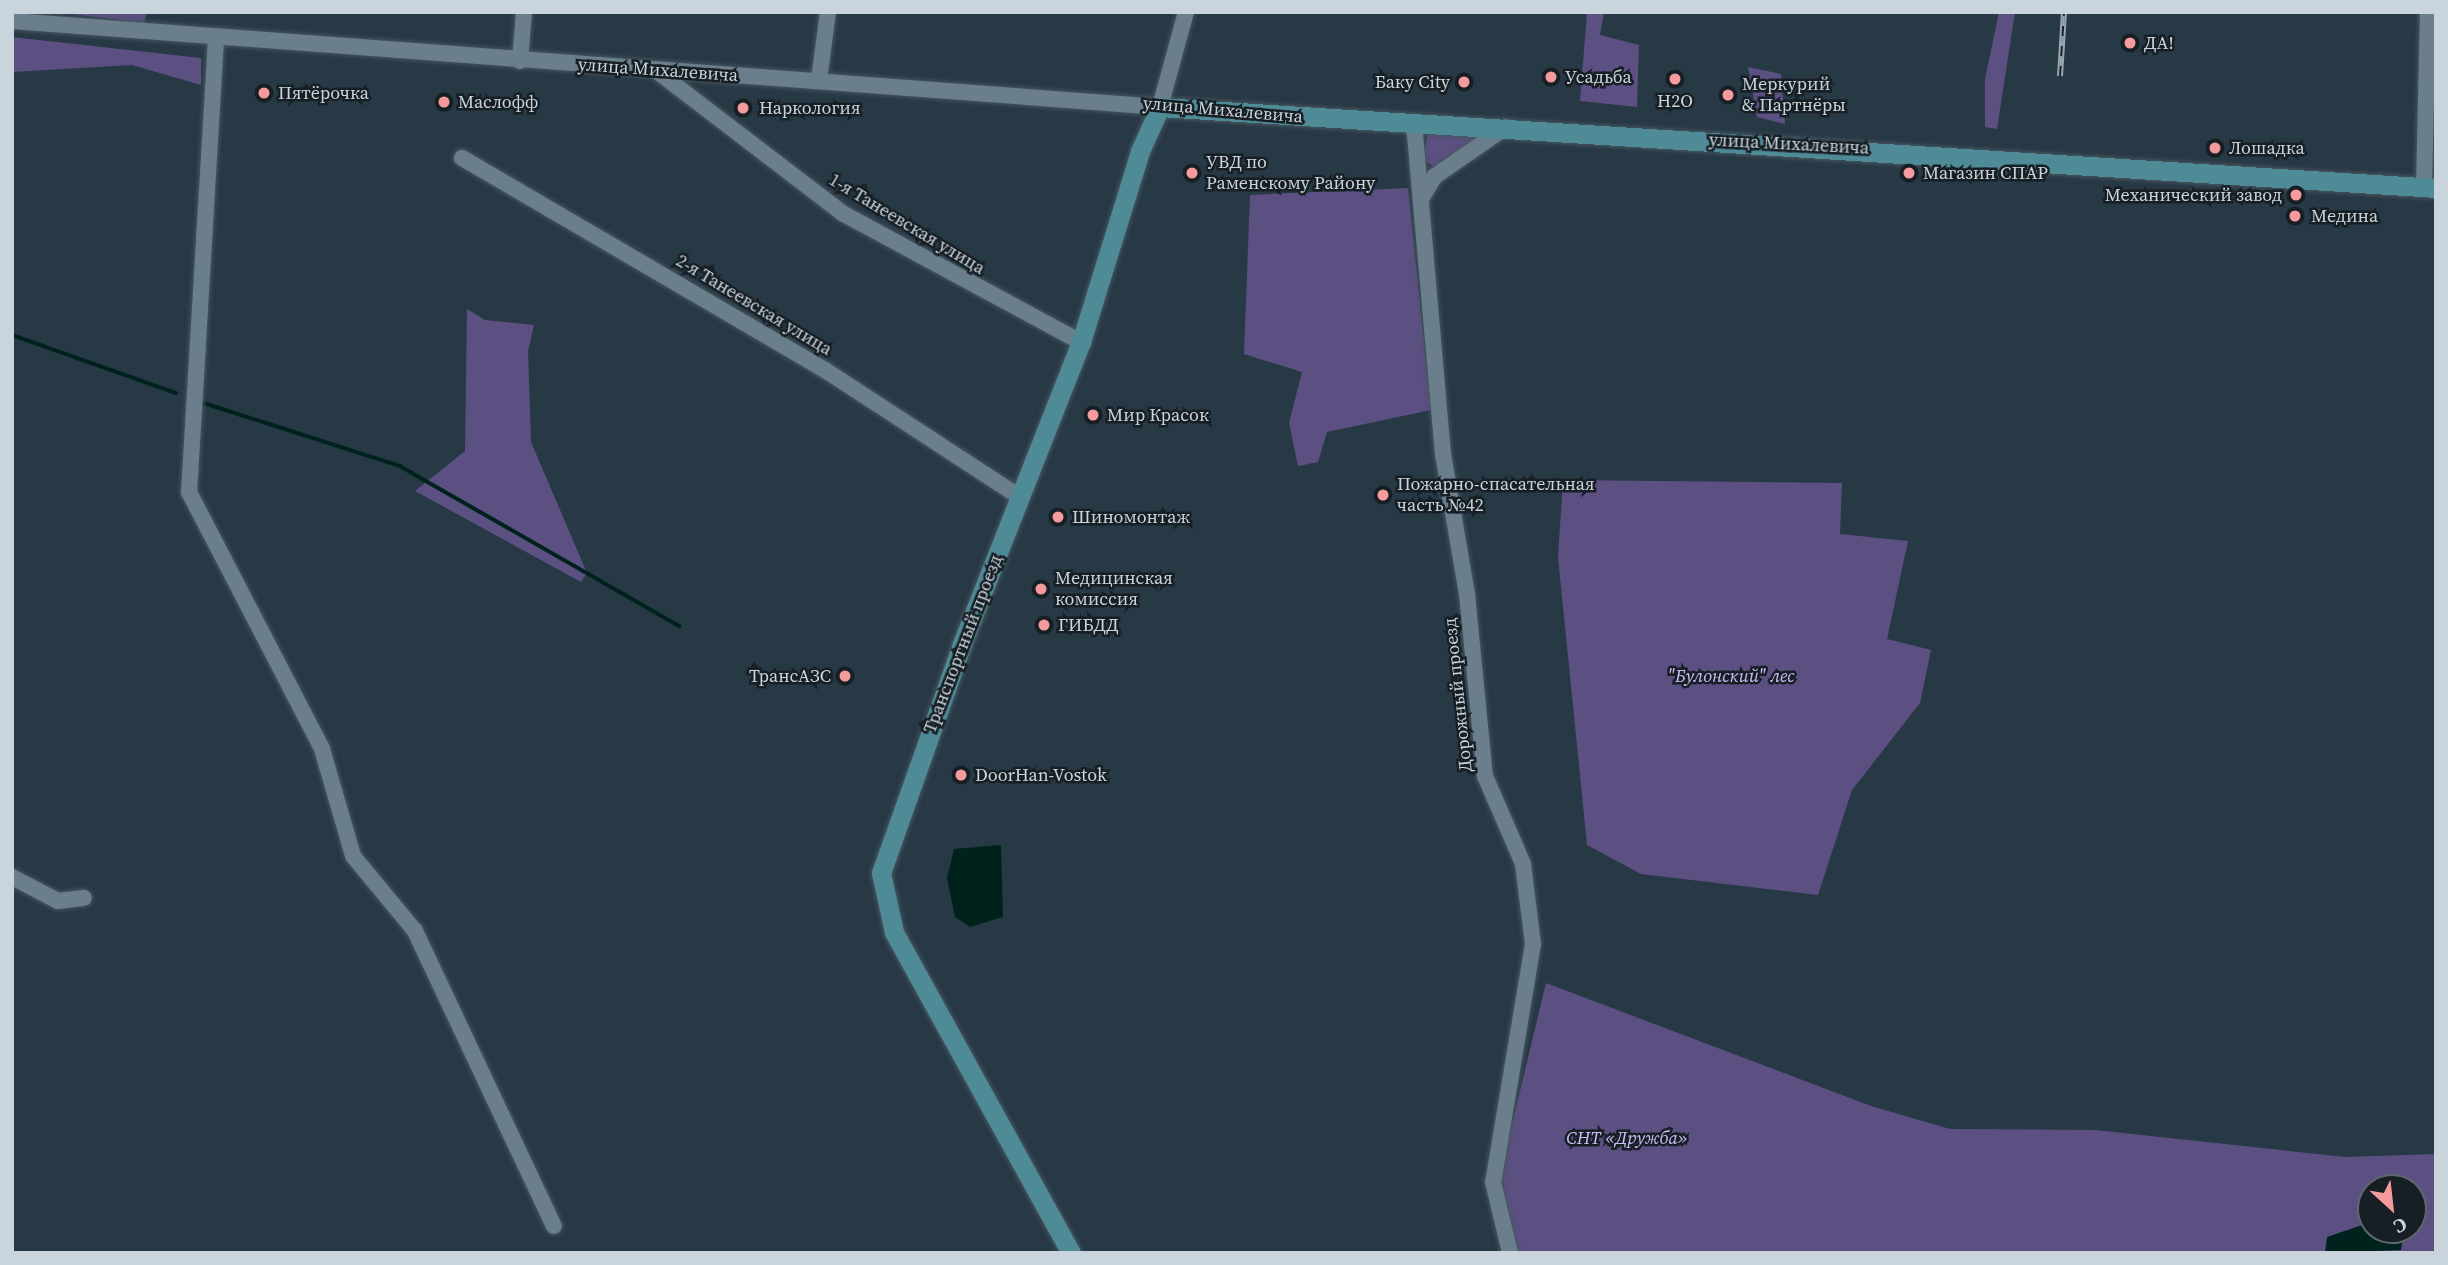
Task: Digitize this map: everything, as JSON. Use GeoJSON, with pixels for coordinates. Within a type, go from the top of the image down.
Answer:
{"type":"FeatureCollection","features":[{"type":"Feature","properties":{"kind":"main road","name":"улица Михалевича"},"geometry":{"type":"LineString","coordinates":[[1160,107],[1414,123],[1509,125],[2430,188]]}},
{"type":"Feature","properties":{"kind":"main road","name":"Транспортный проезд"},"geometry":{"type":"LineString","coordinates":[[1071,1253],[894,932],[881,888],[897,822],[1081,342],[1140,151],[1160,107]]}},
{"type":"Feature","properties":{"kind":"street"},"geometry":{"type":"LineString","coordinates":[[520,61],[524,12]]}},
{"type":"Feature","properties":{"kind":"street"},"geometry":{"type":"LineString","coordinates":[[818,80],[828,12]]}},
{"type":"Feature","properties":{"kind":"street","name":"Транспортный проезд"},"geometry":{"type":"LineString","coordinates":[[1160,107],[1186,12]]}},
{"type":"Feature","properties":{"kind":"street"},"geometry":{"type":"LineString","coordinates":[[2428,12],[2430,188]]}},
{"type":"Feature","properties":{"kind":"street","name":"улица Михалевича"},"geometry":{"type":"LineString","coordinates":[[12,21],[216,39],[658,72],[818,80],[1160,107]]}},
{"type":"Feature","properties":{"kind":"street"},"geometry":{"type":"LineString","coordinates":[[216,39],[190,419],[189,492],[211,545],[322,749],[353,856],[415,931],[554,1226]]}},
{"type":"Feature","properties":{"kind":"street","name":"1-я Танеевская улица"},"geometry":{"type":"LineString","coordinates":[[658,72],[844,214],[1081,342]]}},
{"type":"Feature","properties":{"kind":"street","name":"Дорожный проезд"},"geometry":{"type":"LineString","coordinates":[[1414,123],[1419,212],[1485,776],[1523,864],[1533,944],[1493,1182],[1510,1253]]}},
{"type":"Feature","properties":{"kind":"street"},"geometry":{"type":"LineString","coordinates":[[1419,212],[1427,183],[1509,125]]}},
{"type":"Feature","properties":{"kind":"street","name":"2-я Танеевская улица"},"geometry":{"type":"LineString","coordinates":[[461,158],[825,370],[1020,497]]}},
{"type":"Feature","properties":{"kind":"street"},"geometry":{"type":"LineString","coordinates":[[12,877],[58,901],[84,898]]}},
{"type":"Feature","properties":{"kind":"green space"},"geometry":{"type":"Polygon","coordinates":[[[54,12],[147,12],[144,23],[54,12]]]}},
{"type":"Feature","properties":{"kind":"green space"},"geometry":{"type":"Polygon","coordinates":[[[1587,12],[1604,12],[1600,35],[1639,45],[1637,107],[1580,101],[1587,12]]]}},
{"type":"Feature","properties":{"kind":"green space"},"geometry":{"type":"Polygon","coordinates":[[[1999,12],[2015,12],[1997,129],[1985,127],[1985,79],[1999,12]]]}},
{"type":"Feature","properties":{"kind":"green space"},"geometry":{"type":"Polygon","coordinates":[[[12,37],[201,58],[201,85],[132,65],[12,72],[12,37]]]}},
{"type":"Feature","properties":{"kind":"green space"},"geometry":{"type":"Polygon","coordinates":[[[1748,67],[1781,74],[1785,124],[1757,117],[1748,67]]]}},
{"type":"Feature","properties":{"kind":"green space"},"geometry":{"type":"Polygon","coordinates":[[[1428,132],[1475,134],[1478,137],[1435,168],[1423,159],[1428,132]]]}},
{"type":"Feature","properties":{"kind":"green space"},"geometry":{"type":"Polygon","coordinates":[[[1408,188],[1431,410],[1327,432],[1318,462],[1298,466],[1289,423],[1302,372],[1244,354],[1250,195],[1408,188]]]}},
{"type":"Feature","properties":{"kind":"green space"},"geometry":{"type":"Polygon","coordinates":[[[467,309],[485,320],[534,325],[528,351],[531,442],[587,573],[581,582],[415,491],[465,451],[467,309]]]}},
{"type":"Feature","properties":{"kind":"green space","name":"\"Булонский\" лес"},"geometry":{"type":"Polygon","coordinates":[[[1563,480],[1842,483],[1840,534],[1908,541],[1887,639],[1931,650],[1920,703],[1852,790],[1818,895],[1641,874],[1587,845],[1558,557],[1563,480]]]}},
{"type":"Feature","properties":{"kind":"green space","name":"СНТ «Дружба»"},"geometry":{"type":"Polygon","coordinates":[[[1546,983],[1871,1106],[1950,1129],[2095,1130],[2345,1157],[2436,1154],[2436,1253],[1518,1253],[1499,1178],[1546,983]]]}},
{"type":"Feature","properties":{"kind":"shaded area"},"geometry":{"type":"Polygon","coordinates":[[[1001,845],[1003,917],[970,927],[955,917],[947,878],[954,849],[1001,845]]]}},
{"type":"Feature","properties":{"kind":"shaded area"},"geometry":{"type":"Polygon","coordinates":[[[2357,1227],[2357,1244],[2402,1244],[2401,1250],[2325,1253],[2327,1237],[2357,1227]]]}},
{"type":"Feature","properties":{"kind":"waterway"},"geometry":{"type":"LineString","coordinates":[[12,335],[176,393]]}},
{"type":"Feature","properties":{"kind":"waterway"},"geometry":{"type":"LineString","coordinates":[[204,403],[400,466],[679,626]]}},
{"type":"Feature","properties":{"kind":"railway"},"geometry":{"type":"LineString","coordinates":[[2060,76],[2064,12]]}},
{"type":"Feature","properties":{"kind":"place","name":"ДА!"},"geometry":{"type":"Point","coordinates":[2130,43]}},
{"type":"Feature","properties":{"kind":"place","name":"Усадьба"},"geometry":{"type":"Point","coordinates":[1551,77]}},
{"type":"Feature","properties":{"kind":"place","name":"H2O"},"geometry":{"type":"Point","coordinates":[1675,79]}},
{"type":"Feature","properties":{"kind":"place","name":"Баку City"},"geometry":{"type":"Point","coordinates":[1464,82]}},
{"type":"Feature","properties":{"kind":"place","name":"Пятёрочка"},"geometry":{"type":"Point","coordinates":[264,93]}},
{"type":"Feature","properties":{"kind":"place","name":"Меркурий & Партнёры"},"geometry":{"type":"Point","coordinates":[1728,95]}},
{"type":"Feature","properties":{"kind":"place","name":"Маслофф"},"geometry":{"type":"Point","coordinates":[444,102]}},
{"type":"Feature","properties":{"kind":"place","name":"Наркология"},"geometry":{"type":"Point","coordinates":[743,108]}},
{"type":"Feature","properties":{"kind":"place","name":"Лошадка"},"geometry":{"type":"Point","coordinates":[2215,148]}},
{"type":"Feature","properties":{"kind":"place","name":"УВД по Раменскому Району"},"geometry":{"type":"Point","coordinates":[1192,173]}},
{"type":"Feature","properties":{"kind":"place","name":"Магазин СПАР"},"geometry":{"type":"Point","coordinates":[1909,173]}},
{"type":"Feature","properties":{"kind":"place","name":"Механический завод"},"geometry":{"type":"Point","coordinates":[2296,195]}},
{"type":"Feature","properties":{"kind":"place","name":"Медина"},"geometry":{"type":"Point","coordinates":[2295,216]}},
{"type":"Feature","properties":{"kind":"place","name":"Мир Красок"},"geometry":{"type":"Point","coordinates":[1093,415]}},
{"type":"Feature","properties":{"kind":"place","name":"Пожарно-спасательная часть №42"},"geometry":{"type":"Point","coordinates":[1383,495]}},
{"type":"Feature","properties":{"kind":"place","name":"Шиномонтаж"},"geometry":{"type":"Point","coordinates":[1058,517]}},
{"type":"Feature","properties":{"kind":"place","name":"Медицинская комиссия"},"geometry":{"type":"Point","coordinates":[1041,589]}},
{"type":"Feature","properties":{"kind":"place","name":"ГИБДД"},"geometry":{"type":"Point","coordinates":[1044,625]}},
{"type":"Feature","properties":{"kind":"place","name":"ТрансАЗС"},"geometry":{"type":"Point","coordinates":[845,676]}},
{"type":"Feature","properties":{"kind":"place","name":"DoorHan-Vostok"},"geometry":{"type":"Point","coordinates":[961,775]}}]}
